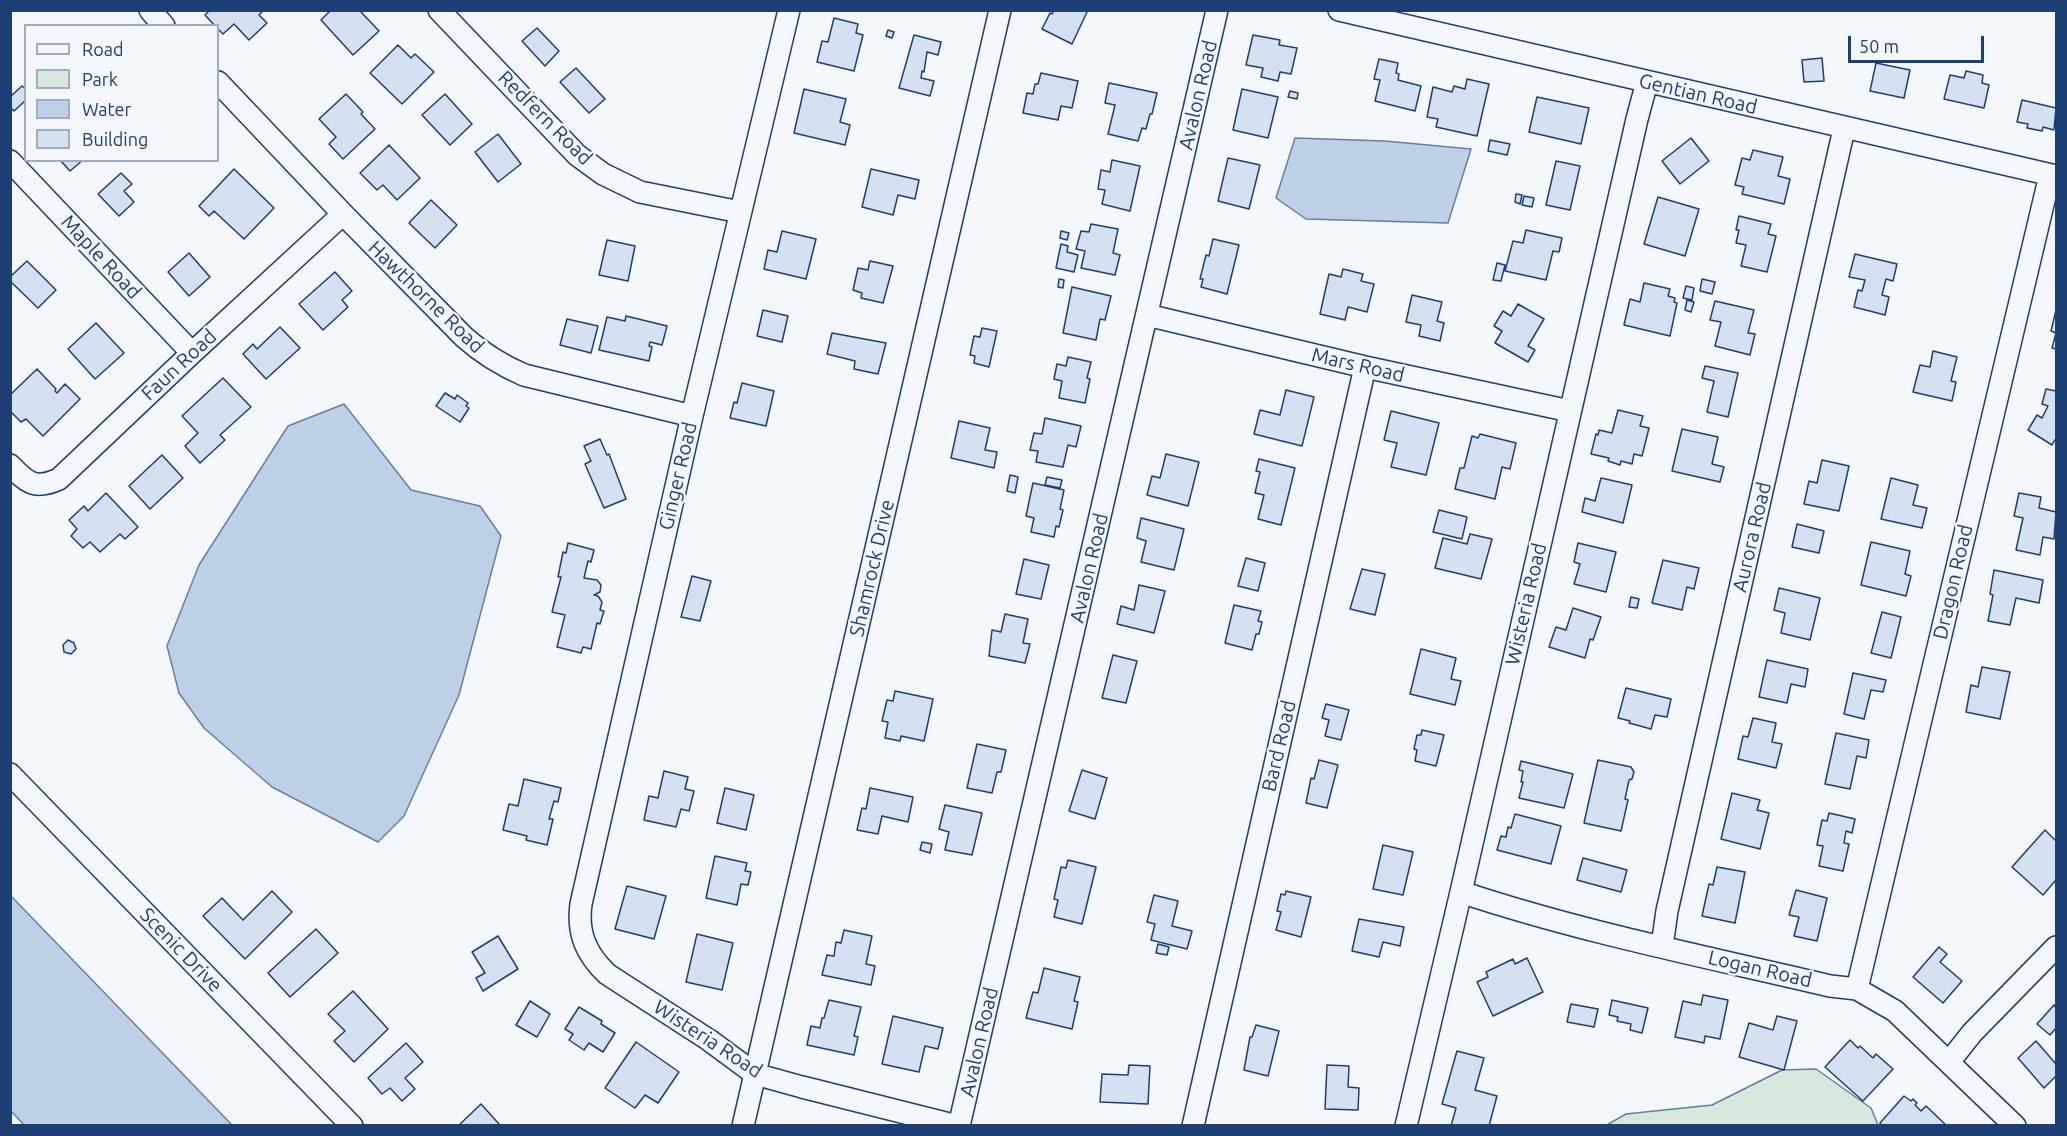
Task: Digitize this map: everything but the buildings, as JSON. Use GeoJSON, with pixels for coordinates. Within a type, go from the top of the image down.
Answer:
{"type":"FeatureCollection","features":[{"type":"Feature","properties":{"kind":"street"},"geometry":{"type":"LineString","coordinates":[[150,10],[162,24]]}},
{"type":"Feature","properties":{"kind":"street","name":"Redfern Road"},"geometry":{"type":"LineString","coordinates":[[439,10],[578,154],[603,174],[640,192],[740,212]]}},
{"type":"Feature","properties":{"kind":"street","name":"Ginger Road"},"geometry":{"type":"LineString","coordinates":[[584,944],[579,918],[581,904],[692,416],[789,10]]}},
{"type":"Feature","properties":{"kind":"street","name":"Shamrock Drive"},"geometry":{"type":"LineString","coordinates":[[743,1125],[1000,10]]}},
{"type":"Feature","properties":{"kind":"street","name":"Avalon Road"},"geometry":{"type":"LineString","coordinates":[[958,1125],[1217,10]]}},
{"type":"Feature","properties":{"kind":"street","name":"Gentian Road"},"geometry":{"type":"LineString","coordinates":[[1339,10],[2053,176]]}},
{"type":"Feature","properties":{"kind":"street","name":"Wisteria Road"},"geometry":{"type":"LineString","coordinates":[[1406,1125],[1634,130],[1647,82]]}},
{"type":"Feature","properties":{"kind":"street","name":"Hawthorne Road"},"geometry":{"type":"LineString","coordinates":[[219,83],[464,337],[498,364],[524,375],[692,416]]}},
{"type":"Feature","properties":{"kind":"street","name":"Aurora Road"},"geometry":{"type":"LineString","coordinates":[[1662,946],[1670,899],[1844,129]]}},
{"type":"Feature","properties":{"kind":"street","name":"Maple Road"},"geometry":{"type":"LineString","coordinates":[[10,161],[192,353]]}},
{"type":"Feature","properties":{"kind":"street","name":"Dragon Road"},"geometry":{"type":"LineString","coordinates":[[1857,989],[2053,176]]}},
{"type":"Feature","properties":{"kind":"street","name":"Faun Road"},"geometry":{"type":"LineString","coordinates":[[10,465],[25,480],[37,485],[46,485],[59,479],[343,214]]}},
{"type":"Feature","properties":{"kind":"street","name":"Mars Road"},"geometry":{"type":"LineString","coordinates":[[1147,315],[1365,367],[1570,411]]}},
{"type":"Feature","properties":{"kind":"street","name":"Bard Road"},"geometry":{"type":"LineString","coordinates":[[1193,1125],[1365,367]]}},
{"type":"Feature","properties":{"kind":"street","name":"Scenic Drive"},"geometry":{"type":"LineString","coordinates":[[10,774],[352,1125]]}},
{"type":"Feature","properties":{"kind":"street","name":"Logan Road"},"geometry":{"type":"LineString","coordinates":[[1461,892],[1505,907],[1662,946],[1830,986],[1857,989],[1895,1011],[2015,1125]]}},
{"type":"Feature","properties":{"kind":"street","name":"Wisteria Road"},"geometry":{"type":"LineString","coordinates":[[584,944],[595,962],[607,974],[710,1040],[755,1074],[958,1125]]}},
{"type":"Feature","properties":{"kind":"street"},"geometry":{"type":"LineString","coordinates":[[1949,1062],[1972,1033],[2056,947]]}},
{"type":"Feature","properties":{"kind":"green space"},"geometry":{"type":"Polygon","coordinates":[[[1816,1069],[1871,1108],[1878,1125],[1605,1126],[1626,1114],[1712,1105],[1782,1070],[1816,1069]]]}},
{"type":"Feature","properties":{"kind":"water"},"geometry":{"type":"Polygon","coordinates":[[[1295,138],[1385,141],[1471,149],[1448,223],[1306,219],[1276,198],[1295,138]]]}},
{"type":"Feature","properties":{"kind":"water"},"geometry":{"type":"Polygon","coordinates":[[[344,404],[411,490],[480,506],[501,536],[459,695],[404,816],[378,842],[272,787],[204,728],[179,693],[167,646],[199,565],[288,426],[344,404]]]}},
{"type":"Feature","properties":{"kind":"water"},"geometry":{"type":"Polygon","coordinates":[[[11,896],[232,1125],[24,1125],[11,1111],[11,896]]]}}]}
